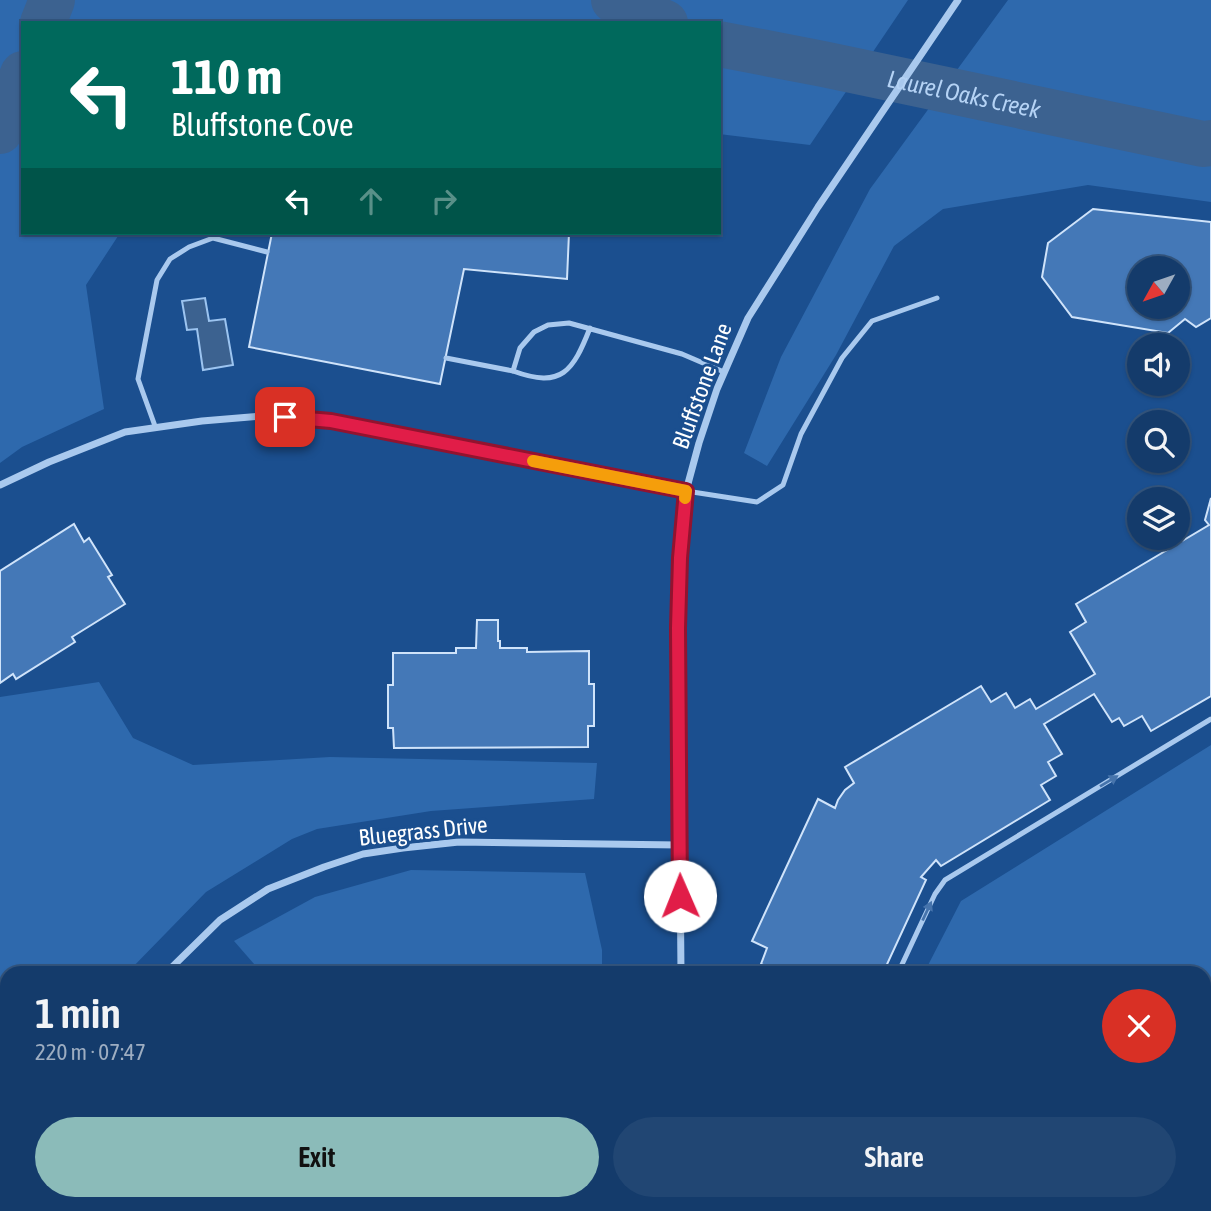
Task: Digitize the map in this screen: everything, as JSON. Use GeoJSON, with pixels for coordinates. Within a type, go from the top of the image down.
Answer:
{"type":"FeatureCollection","features":[{"type":"Feature","properties":{"kind":"street","name":"Bluffstone Lane"},"geometry":{"type":"LineString","coordinates":[[681,966],[678,628],[686,491],[706,422],[748,318],[818,207],[958,0]]}},
{"type":"Feature","properties":{"kind":"street"},"geometry":{"type":"LineString","coordinates":[[0,485],[125,432],[155,426],[262,416],[331,421],[686,491]]}},
{"type":"Feature","properties":{"kind":"street","name":"Bluegrass Drive"},"geometry":{"type":"LineString","coordinates":[[173,966],[220,920],[268,890],[363,854],[460,842],[680,845]]}},
{"type":"Feature","properties":{"kind":"lane"},"geometry":{"type":"LineString","coordinates":[[155,426],[138,379],[157,280],[170,259],[189,247],[213,238],[267,252]]}},
{"type":"Feature","properties":{"kind":"lane"},"geometry":{"type":"LineString","coordinates":[[686,491],[757,502],[783,485],[801,434],[842,358],[872,321],[937,298]]}},
{"type":"Feature","properties":{"kind":"lane"},"geometry":{"type":"LineString","coordinates":[[513,371],[520,348],[534,332],[548,325],[569,323],[682,354],[724,372]]}},
{"type":"Feature","properties":{"kind":"lane"},"geometry":{"type":"LineString","coordinates":[[446,358],[547,379],[570,368],[580,354],[590,328]]}},
{"type":"Feature","properties":{"kind":"lane"},"geometry":{"type":"LineString","coordinates":[[901,966],[935,894],[946,880],[1211,719]]}},
{"type":"Feature","properties":{"kind":"shaded area"},"geometry":{"type":"Polygon","coordinates":[[[0,0],[908,0],[810,145],[721,134],[721,21],[21,21],[21,235],[119,235],[86,285],[104,409],[22,447],[0,463],[0,0]]]}},
{"type":"Feature","properties":{"kind":"shaded area"},"geometry":{"type":"Polygon","coordinates":[[[1008,0],[1211,0],[1211,202],[1088,185],[943,209],[894,246],[836,355],[767,466],[744,453],[781,357],[870,189],[1008,0]]]}},
{"type":"Feature","properties":{"kind":"shaded area"},"geometry":{"type":"Polygon","coordinates":[[[205,298],[209,321],[225,319],[233,365],[203,370],[197,329],[187,330],[182,301],[205,298]]]}},
{"type":"Feature","properties":{"kind":"shaded area"},"geometry":{"type":"Polygon","coordinates":[[[99,682],[133,738],[193,765],[330,757],[597,763],[594,799],[431,811],[317,829],[292,839],[206,892],[134,966],[0,966],[0,697],[99,682]]]}},
{"type":"Feature","properties":{"kind":"shaded area"},"geometry":{"type":"Polygon","coordinates":[[[1211,745],[1211,966],[928,966],[961,901],[1211,745]]]}},
{"type":"Feature","properties":{"kind":"shaded area"},"geometry":{"type":"Polygon","coordinates":[[[411,870],[585,873],[602,950],[602,966],[256,966],[234,941],[315,897],[411,870]]]}},
{"type":"Feature","properties":{"kind":"building"},"geometry":{"type":"Polygon","coordinates":[[[1093,209],[1211,222],[1211,318],[1196,327],[1185,319],[1168,333],[1072,317],[1042,277],[1048,243],[1093,209]]]}},
{"type":"Feature","properties":{"kind":"building"},"geometry":{"type":"Polygon","coordinates":[[[272,235],[569,235],[567,279],[464,269],[440,384],[249,347],[272,235]]]}},
{"type":"Feature","properties":{"kind":"building"},"geometry":{"type":"Polygon","coordinates":[[[1211,498],[1211,696],[1151,731],[1142,716],[1124,726],[1119,718],[1112,722],[1094,694],[1044,724],[1062,754],[1048,762],[1056,776],[1041,785],[1050,800],[941,866],[936,860],[921,877],[926,880],[886,966],[761,964],[767,948],[752,941],[818,799],[835,808],[845,790],[854,783],[845,767],[981,686],[991,702],[1006,693],[1015,708],[1030,699],[1036,709],[1095,674],[1070,632],[1086,622],[1076,604],[1167,550],[1190,550],[1190,536],[1209,525],[1205,520],[1211,498]]]}},
{"type":"Feature","properties":{"kind":"building"},"geometry":{"type":"Polygon","coordinates":[[[74,524],[84,542],[89,538],[112,575],[108,577],[125,604],[72,637],[75,642],[16,679],[13,674],[0,683],[0,571],[74,524]]]}},
{"type":"Feature","properties":{"kind":"building"},"geometry":{"type":"Polygon","coordinates":[[[477,620],[498,620],[500,648],[527,648],[527,652],[589,651],[589,684],[594,684],[594,726],[588,726],[588,747],[394,748],[393,728],[388,728],[388,685],[393,685],[393,653],[456,653],[456,648],[476,648],[477,620]]]}},
{"type":"Feature","properties":{"kind":"waterway","name":"Laurel Oaks Creek"},"geometry":{"type":"LineString","coordinates":[[44,21],[52,0]]}},
{"type":"Feature","properties":{"kind":"waterway","name":"Laurel Oaks Creek"},"geometry":{"type":"LineString","coordinates":[[614,0],[661,21]]}},
{"type":"Feature","properties":{"kind":"waterway","name":"Laurel Oaks Creek"},"geometry":{"type":"LineString","coordinates":[[721,44],[1203,144],[1211,143]]}},
{"type":"Feature","properties":{"kind":"waterway","name":"Laurel Oaks Creek"},"geometry":{"type":"LineString","coordinates":[[0,131],[21,79]]}},
{"type":"Feature","properties":{"kind":"slow traffic"},"geometry":{"type":"LineString","coordinates":[[533,461],[686,491],[685,498]]}},
{"type":"Feature","properties":{"kind":"route"},"geometry":{"type":"LineString","coordinates":[[285,417],[331,421],[686,491],[678,628],[680,896]]}}]}
